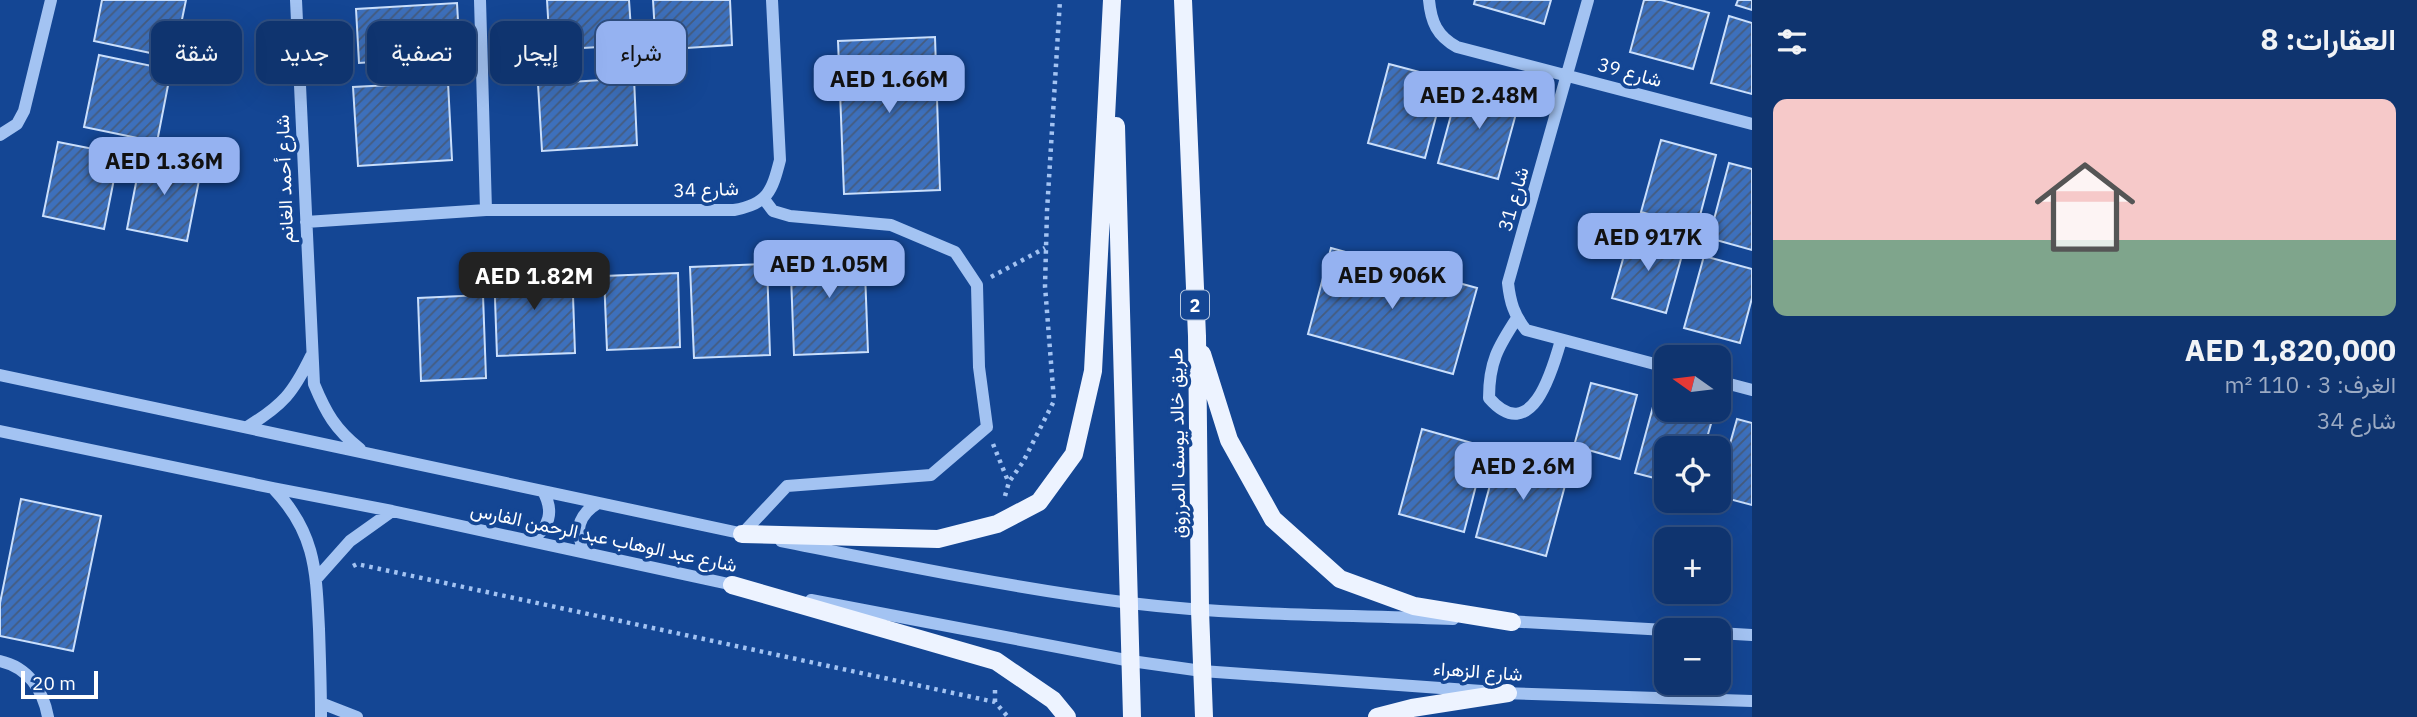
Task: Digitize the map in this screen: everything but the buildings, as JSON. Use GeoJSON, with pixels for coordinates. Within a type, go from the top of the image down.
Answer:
{"type":"FeatureCollection","features":[{"type":"Feature","properties":{"kind":"main road"},"geometry":{"type":"LineString","coordinates":[[742,534],[938,540],[996,524],[1039,502],[1074,454],[1093,370],[1112,0]]}},
{"type":"Feature","properties":{"kind":"main road"},"geometry":{"type":"LineString","coordinates":[[1112,0],[1132,717]]}},
{"type":"Feature","properties":{"kind":"main road","name":"طريق خالد يوسف المرزوق"},"geometry":{"type":"LineString","coordinates":[[1183,0],[1196,336],[1204,717]]}},
{"type":"Feature","properties":{"kind":"main road"},"geometry":{"type":"LineString","coordinates":[[1196,336],[1229,440],[1273,519],[1340,579],[1414,606],[1512,622]]}},
{"type":"Feature","properties":{"kind":"main road"},"geometry":{"type":"LineString","coordinates":[[732,585],[996,662],[1053,700],[1067,717]]}},
{"type":"Feature","properties":{"kind":"main road"},"geometry":{"type":"LineString","coordinates":[[1377,717],[1412,708],[1508,693]]}},
{"type":"Feature","properties":{"kind":"street"},"geometry":{"type":"LineString","coordinates":[[0,135],[17,124],[24,111],[51,0]]}},
{"type":"Feature","properties":{"kind":"street","name":"شارع أحمد الغانم"},"geometry":{"type":"LineString","coordinates":[[296,0],[314,384],[325,411],[341,433],[363,452]]}},
{"type":"Feature","properties":{"kind":"street"},"geometry":{"type":"LineString","coordinates":[[480,0],[486,210]]}},
{"type":"Feature","properties":{"kind":"street","name":"شارع 34"},"geometry":{"type":"LineString","coordinates":[[306,222],[486,210],[750,207],[764,199],[774,181],[780,160],[772,0]]}},
{"type":"Feature","properties":{"kind":"street","name":"شارع 39"},"geometry":{"type":"LineString","coordinates":[[1429,0],[1436,28],[1444,40],[1457,47],[1752,124]]}},
{"type":"Feature","properties":{"kind":"street","name":"شارع 31"},"geometry":{"type":"LineString","coordinates":[[1517,318],[1510,301],[1508,283],[1588,0]]}},
{"type":"Feature","properties":{"kind":"street"},"geometry":{"type":"LineString","coordinates":[[742,534],[787,486],[931,475],[987,427],[979,366],[977,285],[955,252],[891,226],[790,216],[773,211],[764,199]]}},
{"type":"Feature","properties":{"kind":"street"},"geometry":{"type":"LineString","coordinates":[[1561,340],[1552,374],[1537,401],[1526,411],[1514,415],[1499,409],[1489,398],[1489,374],[1500,344],[1517,318],[1526,330],[1654,364]]}},
{"type":"Feature","properties":{"kind":"street","name":"شارع أحمد الغانم"},"geometry":{"type":"LineString","coordinates":[[247,427],[276,410],[297,385],[311,355]]}},
{"type":"Feature","properties":{"kind":"street","name":"شارع عبد الوهاب عبد الرحمن الفارس"},"geometry":{"type":"LineString","coordinates":[[0,375],[742,534],[977,579],[1129,603],[1200,610]]}},
{"type":"Feature","properties":{"kind":"street"},"geometry":{"type":"LineString","coordinates":[[1731,384],[1752,390]]}},
{"type":"Feature","properties":{"kind":"street","name":"شارع عبد الوهاب عبد الرحمن الفارس"},"geometry":{"type":"LineString","coordinates":[[0,431],[531,540],[732,585],[1131,661],[1202,671]]}},
{"type":"Feature","properties":{"kind":"street"},"geometry":{"type":"LineString","coordinates":[[273,488],[296,515],[315,562],[321,717]]}},
{"type":"Feature","properties":{"kind":"street"},"geometry":{"type":"LineString","coordinates":[[531,540],[541,534],[548,524],[550,513],[543,491]]}},
{"type":"Feature","properties":{"kind":"street"},"geometry":{"type":"LineString","coordinates":[[585,552],[579,541],[578,530],[588,509],[598,503]]}},
{"type":"Feature","properties":{"kind":"street"},"geometry":{"type":"LineString","coordinates":[[317,578],[350,541],[370,524],[393,511]]}},
{"type":"Feature","properties":{"kind":"street"},"geometry":{"type":"LineString","coordinates":[[1200,610],[1654,629]]}},
{"type":"Feature","properties":{"kind":"street"},"geometry":{"type":"LineString","coordinates":[[1731,634],[1752,635]]}},
{"type":"Feature","properties":{"kind":"street"},"geometry":{"type":"LineString","coordinates":[[0,661],[23,671],[33,680],[41,691],[48,717]]}},
{"type":"Feature","properties":{"kind":"street","name":"شارع الزهراء"},"geometry":{"type":"LineString","coordinates":[[1202,671],[1508,693],[1752,701]]}},
{"type":"Feature","properties":{"kind":"street"},"geometry":{"type":"LineString","coordinates":[[321,703],[357,717]]}},
{"type":"Feature","properties":{"kind":"path"},"geometry":{"type":"LineString","coordinates":[[987,427],[1009,482],[1023,462],[1055,401],[1045,286],[1060,0]]}},
{"type":"Feature","properties":{"kind":"path"},"geometry":{"type":"LineString","coordinates":[[977,285],[1046,247]]}},
{"type":"Feature","properties":{"kind":"path"},"geometry":{"type":"LineString","coordinates":[[346,568],[357,564],[995,702],[1008,717]]}}]}
